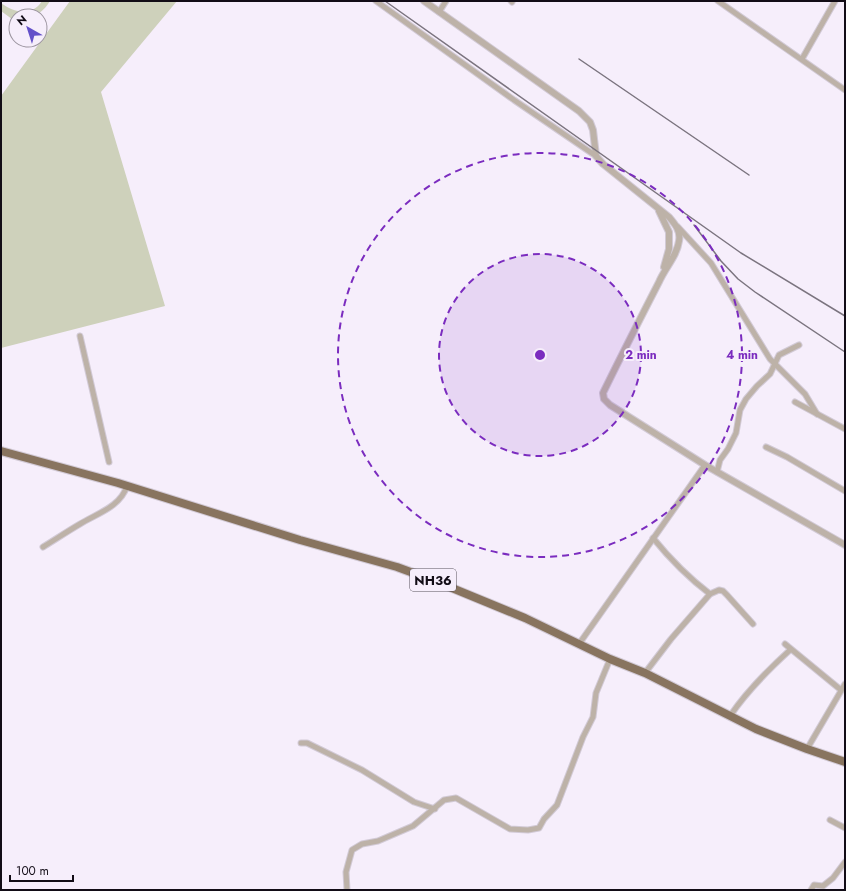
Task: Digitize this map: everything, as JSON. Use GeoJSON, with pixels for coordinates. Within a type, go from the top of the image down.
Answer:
{"type":"FeatureCollection","features":[{"type":"Feature","properties":{"kind":"highway","name":"NH36"},"geometry":{"type":"LineString","coordinates":[[1,451],[127,486],[300,540],[397,567],[502,607],[610,659],[645,673],[756,729],[845,762]]}},
{"type":"Feature","properties":{"kind":"street"},"geometry":{"type":"LineString","coordinates":[[376,1],[514,100],[596,156],[603,164],[676,225],[711,263],[774,365],[805,394],[817,414]]}},
{"type":"Feature","properties":{"kind":"street"},"geometry":{"type":"LineString","coordinates":[[424,1],[579,110],[590,122],[593,130],[596,156]]}},
{"type":"Feature","properties":{"kind":"street"},"geometry":{"type":"LineString","coordinates":[[438,12],[446,1]]}},
{"type":"Feature","properties":{"kind":"street"},"geometry":{"type":"LineString","coordinates":[[718,1],[845,90]]}},
{"type":"Feature","properties":{"kind":"street"},"geometry":{"type":"LineString","coordinates":[[802,59],[836,1]]}},
{"type":"Feature","properties":{"kind":"street"},"geometry":{"type":"LineString","coordinates":[[658,210],[669,232],[667,259],[661,277]]}},
{"type":"Feature","properties":{"kind":"street"},"geometry":{"type":"LineString","coordinates":[[676,225],[680,239],[676,253],[661,277],[603,393],[604,399],[610,405],[705,465],[845,545]]}},
{"type":"Feature","properties":{"kind":"street"},"geometry":{"type":"LineString","coordinates":[[80,336],[109,462]]}},
{"type":"Feature","properties":{"kind":"street"},"geometry":{"type":"LineString","coordinates":[[717,472],[720,460],[728,449],[736,433],[740,410],[751,393],[770,374],[779,355],[799,345]]}},
{"type":"Feature","properties":{"kind":"street"},"geometry":{"type":"LineString","coordinates":[[795,402],[845,429]]}},
{"type":"Feature","properties":{"kind":"street"},"geometry":{"type":"LineString","coordinates":[[766,447],[787,457],[845,491]]}},
{"type":"Feature","properties":{"kind":"street"},"geometry":{"type":"LineString","coordinates":[[579,644],[705,465]]}},
{"type":"Feature","properties":{"kind":"street"},"geometry":{"type":"LineString","coordinates":[[43,547],[111,507],[125,492],[127,486]]}},
{"type":"Feature","properties":{"kind":"street"},"geometry":{"type":"LineString","coordinates":[[653,538],[664,552],[696,584],[710,594]]}},
{"type":"Feature","properties":{"kind":"street"},"geometry":{"type":"LineString","coordinates":[[645,673],[671,638],[710,594],[719,590],[723,591],[753,624]]}},
{"type":"Feature","properties":{"kind":"street"},"geometry":{"type":"LineString","coordinates":[[785,644],[790,650],[841,690]]}},
{"type":"Feature","properties":{"kind":"street"},"geometry":{"type":"LineString","coordinates":[[730,716],[755,684],[790,650]]}},
{"type":"Feature","properties":{"kind":"street"},"geometry":{"type":"LineString","coordinates":[[347,890],[346,872],[352,850],[362,844],[378,841],[413,826],[444,800],[456,798],[510,829],[528,830],[539,828],[557,805],[583,737],[593,717],[596,693],[610,659]]}},
{"type":"Feature","properties":{"kind":"street"},"geometry":{"type":"LineString","coordinates":[[807,749],[845,684]]}},
{"type":"Feature","properties":{"kind":"street"},"geometry":{"type":"LineString","coordinates":[[301,743],[307,743],[362,770],[414,802],[435,809]]}},
{"type":"Feature","properties":{"kind":"street"},"geometry":{"type":"LineString","coordinates":[[830,820],[845,828]]}},
{"type":"Feature","properties":{"kind":"street"},"geometry":{"type":"LineString","coordinates":[[811,890],[814,886],[823,886],[833,878],[845,862]]}},
{"type":"Feature","properties":{"kind":"green space"},"geometry":{"type":"Polygon","coordinates":[[[42,1],[50,1],[44,8],[35,8],[42,1]]]}},
{"type":"Feature","properties":{"kind":"green space"},"geometry":{"type":"Polygon","coordinates":[[[70,1],[177,1],[101,92],[165,306],[1,348],[1,96],[36,48],[48,48],[48,31],[70,1]]]}},
{"type":"Feature","properties":{"kind":"green space"},"geometry":{"type":"Polygon","coordinates":[[[1,3],[9,8],[8,8],[8,16],[1,11],[1,3]]]}},
{"type":"Feature","properties":{"kind":"railway"},"geometry":{"type":"LineString","coordinates":[[385,1],[741,253],[845,316]]}},
{"type":"Feature","properties":{"kind":"railway"},"geometry":{"type":"LineString","coordinates":[[579,59],[749,175]]}},
{"type":"Feature","properties":{"kind":"railway"},"geometry":{"type":"LineString","coordinates":[[694,225],[721,261],[738,279],[845,352]]}}]}
